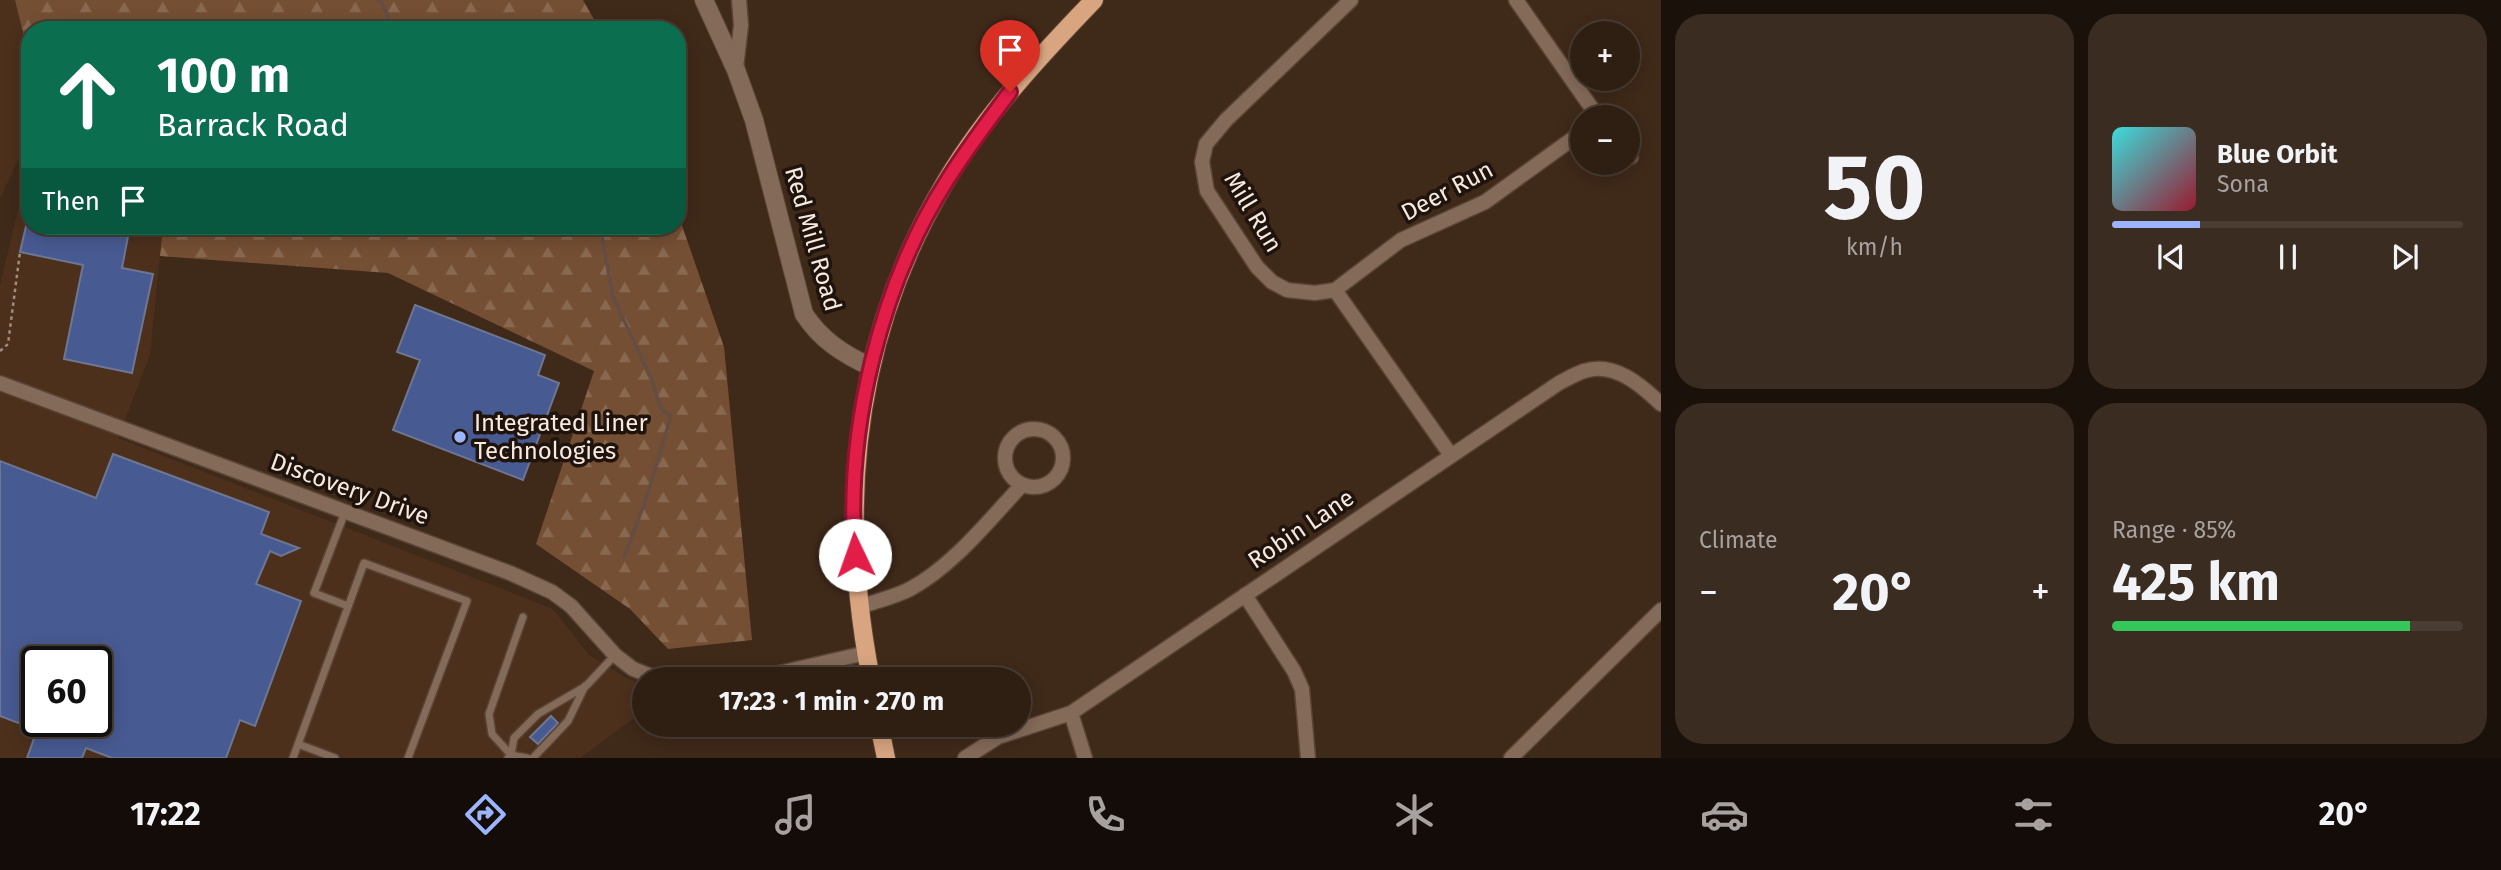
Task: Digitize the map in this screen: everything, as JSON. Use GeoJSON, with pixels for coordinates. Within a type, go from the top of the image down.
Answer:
{"type":"FeatureCollection","features":[{"type":"Feature","properties":{"kind":"main road"},"geometry":{"type":"LineString","coordinates":[[869,667],[859,607],[853,517],[857,448],[871,367],[887,310],[904,264],[947,180],[1010,92],[1094,0]]}},
{"type":"Feature","properties":{"kind":"main road"},"geometry":{"type":"LineString","coordinates":[[882,737],[886,758]]}},
{"type":"Feature","properties":{"kind":"street","name":"Red Mill Road"},"geometry":{"type":"LineString","coordinates":[[704,0],[736,70],[764,157],[804,314],[813,328],[830,345],[871,367]]}},
{"type":"Feature","properties":{"kind":"street"},"geometry":{"type":"LineString","coordinates":[[736,70],[741,25],[739,0]]}},
{"type":"Feature","properties":{"kind":"street","name":"Mill Run"},"geometry":{"type":"LineString","coordinates":[[1335,290],[1315,293],[1287,290],[1272,282],[1257,267],[1207,191],[1202,162],[1206,144],[1226,120],[1351,0]]}},
{"type":"Feature","properties":{"kind":"street"},"geometry":{"type":"LineString","coordinates":[[1516,0],[1590,105]]}},
{"type":"Feature","properties":{"kind":"street","name":"Deer Run"},"geometry":{"type":"LineString","coordinates":[[1335,290],[1402,240],[1485,202],[1570,141]]}},
{"type":"Feature","properties":{"kind":"street"},"geometry":{"type":"LineString","coordinates":[[1335,290],[1450,454]]}},
{"type":"Feature","properties":{"kind":"street","name":"Robin Lane"},"geometry":{"type":"LineString","coordinates":[[964,758],[998,737],[1071,713],[1450,454],[1559,383],[1585,370],[1610,371],[1640,384],[1661,404]]}},
{"type":"Feature","properties":{"kind":"street","name":"Discovery Drive"},"geometry":{"type":"LineString","coordinates":[[0,383],[510,573],[552,592],[571,606],[615,655],[632,667]]}},
{"type":"Feature","properties":{"kind":"street"},"geometry":{"type":"LineString","coordinates":[[1041,429],[1057,440],[1062,449],[1062,468],[1050,483],[1041,487],[1022,485],[1008,472],[1004,454],[1013,437],[1021,431],[1041,429]]}},
{"type":"Feature","properties":{"kind":"street"},"geometry":{"type":"LineString","coordinates":[[859,607],[909,589],[928,578],[974,537],[1022,485]]}},
{"type":"Feature","properties":{"kind":"street"},"geometry":{"type":"LineString","coordinates":[[1245,595],[1294,671],[1302,689],[1308,758]]}},
{"type":"Feature","properties":{"kind":"street"},"geometry":{"type":"LineString","coordinates":[[1511,758],[1661,610]]}},
{"type":"Feature","properties":{"kind":"street"},"geometry":{"type":"LineString","coordinates":[[805,667],[866,653]]}},
{"type":"Feature","properties":{"kind":"street"},"geometry":{"type":"LineString","coordinates":[[1071,713],[1085,758]]}},
{"type":"Feature","properties":{"kind":"lane"},"geometry":{"type":"LineString","coordinates":[[345,512],[314,593],[348,606]]}},
{"type":"Feature","properties":{"kind":"lane"},"geometry":{"type":"LineString","coordinates":[[293,758],[364,563],[467,601],[408,758]]}},
{"type":"Feature","properties":{"kind":"lane"},"geometry":{"type":"LineString","coordinates":[[523,617],[489,714],[492,734],[510,756],[527,758]]}},
{"type":"Feature","properties":{"kind":"lane"},"geometry":{"type":"LineString","coordinates":[[533,758],[568,721],[586,686],[615,655]]}},
{"type":"Feature","properties":{"kind":"lane"},"geometry":{"type":"LineString","coordinates":[[510,756],[514,738],[538,714],[586,686]]}},
{"type":"Feature","properties":{"kind":"lane"},"geometry":{"type":"LineString","coordinates":[[298,744],[335,758]]}},
{"type":"Feature","properties":{"kind":"path"},"geometry":{"type":"LineString","coordinates":[[0,351],[8,344],[20,252]]}},
{"type":"Feature","properties":{"kind":"shaded area"},"geometry":{"type":"Polygon","coordinates":[[[0,0],[15,0],[21,24],[21,155],[0,198],[0,0]]]}},
{"type":"Feature","properties":{"kind":"shaded area"},"geometry":{"type":"Polygon","coordinates":[[[21,198],[21,235],[162,235],[150,355],[118,438],[553,609],[589,655],[632,680],[632,720],[580,758],[0,758],[0,285],[21,198]]]}},
{"type":"Feature","properties":{"kind":"green space"},"geometry":{"type":"Polygon","coordinates":[[[15,0],[583,0],[595,21],[21,21],[21,24],[15,0]]]}},
{"type":"Feature","properties":{"kind":"green space"},"geometry":{"type":"Polygon","coordinates":[[[162,235],[685,235],[724,347],[752,640],[668,649],[630,609],[536,544],[594,371],[388,273],[160,256],[162,235]]]}},
{"type":"Feature","properties":{"kind":"building"},"geometry":{"type":"Polygon","coordinates":[[[24,235],[128,235],[122,268],[153,274],[132,373],[64,359],[83,265],[20,252],[24,235]]]}},
{"type":"Feature","properties":{"kind":"building"},"geometry":{"type":"Polygon","coordinates":[[[415,305],[545,355],[538,375],[559,383],[523,480],[393,430],[420,360],[397,352],[415,305]]]}},
{"type":"Feature","properties":{"kind":"building"},"geometry":{"type":"Polygon","coordinates":[[[113,454],[269,512],[261,534],[299,548],[281,556],[270,551],[256,584],[301,601],[255,726],[240,720],[226,758],[112,758],[86,748],[82,758],[27,758],[34,737],[112,737],[112,646],[21,646],[21,724],[0,716],[0,461],[96,498],[113,454]]]}},
{"type":"Feature","properties":{"kind":"building"},"geometry":{"type":"Polygon","coordinates":[[[551,716],[558,723],[538,744],[530,737],[551,716]]]}},
{"type":"Feature","properties":{"kind":"waterway"},"geometry":{"type":"LineString","coordinates":[[378,0],[390,21]]}},
{"type":"Feature","properties":{"kind":"waterway"},"geometry":{"type":"LineString","coordinates":[[602,235],[613,297],[651,378],[661,409],[671,416],[646,499],[624,557]]}},
{"type":"Feature","properties":{"kind":"place","name":"Integrated Liner Technologies"},"geometry":{"type":"Point","coordinates":[460,437]}},
{"type":"Feature","properties":{"kind":"route"},"geometry":{"type":"LineString","coordinates":[[855,555],[853,529],[857,448],[871,367],[887,310],[904,264],[947,180],[1010,92]]}}]}
